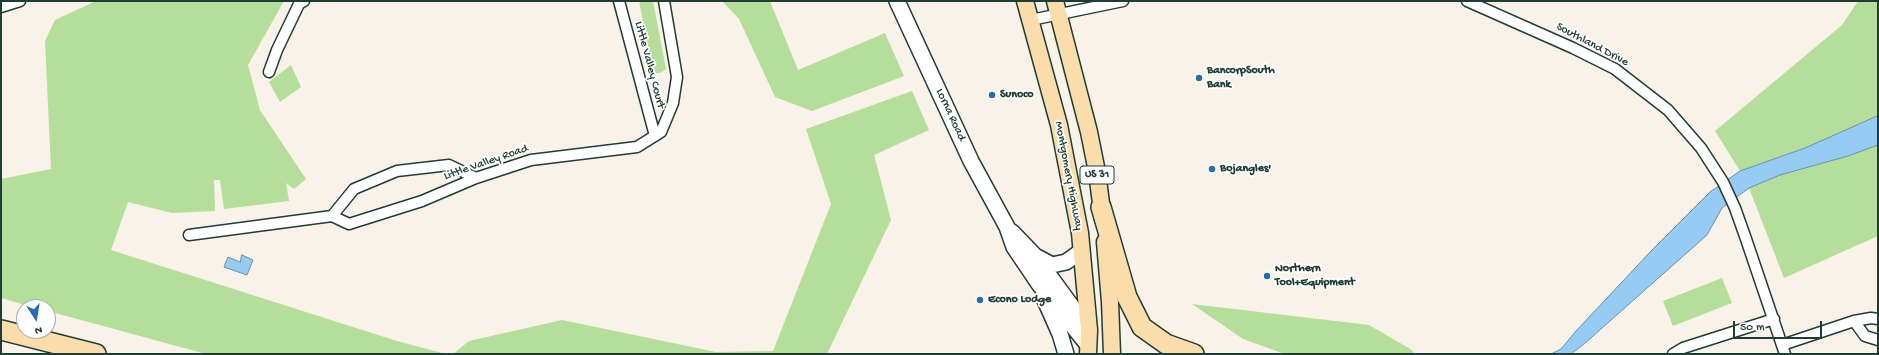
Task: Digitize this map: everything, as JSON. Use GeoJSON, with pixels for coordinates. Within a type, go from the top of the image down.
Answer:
{"type":"FeatureCollection","features":[{"type":"Feature","properties":{"kind":"highway"},"geometry":{"type":"LineString","coordinates":[[1102,207],[1127,297],[1142,327],[1166,344],[1194,354]]}},
{"type":"Feature","properties":{"kind":"highway"},"geometry":{"type":"LineString","coordinates":[[1,330],[96,354]]}},
{"type":"Feature","properties":{"kind":"main road","name":"Montgomery Highway"},"geometry":{"type":"LineString","coordinates":[[1025,1],[1062,138],[1080,233],[1080,252],[1090,346]]}},
{"type":"Feature","properties":{"kind":"main road","name":"US 31"},"geometry":{"type":"LineString","coordinates":[[1057,7],[1097,172],[1102,207],[1110,302],[1111,354]]}},
{"type":"Feature","properties":{"kind":"main road"},"geometry":{"type":"LineString","coordinates":[[1090,346],[1111,354]]}},
{"type":"Feature","properties":{"kind":"street"},"geometry":{"type":"LineString","coordinates":[[1,7],[20,1]]}},
{"type":"Feature","properties":{"kind":"street"},"geometry":{"type":"LineString","coordinates":[[269,72],[277,50],[299,4],[304,1]]}},
{"type":"Feature","properties":{"kind":"street","name":"Little Valley Court"},"geometry":{"type":"LineString","coordinates":[[619,1],[655,136]]}},
{"type":"Feature","properties":{"kind":"street","name":"Little Valley Road"},"geometry":{"type":"LineString","coordinates":[[332,216],[349,224],[422,201],[476,178],[530,160],[637,147],[655,136],[661,132],[673,103],[677,77],[664,1]]}},
{"type":"Feature","properties":{"kind":"street","name":"Lorna Road"},"geometry":{"type":"LineString","coordinates":[[897,1],[971,161],[1007,227],[1014,247],[1039,284],[1090,346]]}},
{"type":"Feature","properties":{"kind":"street"},"geometry":{"type":"LineString","coordinates":[[1031,20],[1057,7],[1123,1]]}},
{"type":"Feature","properties":{"kind":"street","name":"Southland Drive"},"geometry":{"type":"LineString","coordinates":[[1467,1],[1573,48],[1615,69],[1668,110],[1701,148],[1723,182],[1735,208],[1784,350]]}},
{"type":"Feature","properties":{"kind":"street"},"geometry":{"type":"LineString","coordinates":[[189,235],[332,216],[354,189],[397,171],[449,165],[476,178]]}},
{"type":"Feature","properties":{"kind":"street","name":"Lorna Road"},"geometry":{"type":"LineString","coordinates":[[1007,227],[1035,256],[1090,346]]}},
{"type":"Feature","properties":{"kind":"street"},"geometry":{"type":"LineString","coordinates":[[1035,256],[1052,265],[1066,262],[1080,252]]}},
{"type":"Feature","properties":{"kind":"street"},"geometry":{"type":"LineString","coordinates":[[1039,284],[1044,300],[1060,334],[1066,354]]}},
{"type":"Feature","properties":{"kind":"street"},"geometry":{"type":"LineString","coordinates":[[1784,350],[1854,321],[1871,318],[1878,320]]}},
{"type":"Feature","properties":{"kind":"street"},"geometry":{"type":"LineString","coordinates":[[1673,354],[1682,348],[1774,319]]}},
{"type":"Feature","properties":{"kind":"street"},"geometry":{"type":"LineString","coordinates":[[1854,321],[1864,336],[1878,340]]}},
{"type":"Feature","properties":{"kind":"green space"},"geometry":{"type":"Polygon","coordinates":[[[96,1],[284,1],[248,65],[260,110],[306,179],[294,189],[286,183],[289,201],[224,209],[220,180],[214,180],[215,211],[172,213],[128,202],[111,250],[397,341],[446,354],[206,354],[56,313],[56,299],[16,299],[16,302],[1,298],[1,179],[51,169],[45,41],[55,20],[96,1]]]}},
{"type":"Feature","properties":{"kind":"green space"},"geometry":{"type":"Polygon","coordinates":[[[639,1],[653,1],[666,69],[660,73],[653,73],[639,1]]]}},
{"type":"Feature","properties":{"kind":"green space"},"geometry":{"type":"Polygon","coordinates":[[[722,1],[770,1],[798,70],[885,33],[904,76],[812,111],[775,97],[739,19],[722,1]]]}},
{"type":"Feature","properties":{"kind":"green space"},"geometry":{"type":"Polygon","coordinates":[[[1858,1],[1878,1],[1878,116],[1805,148],[1740,171],[1715,131],[1842,25],[1858,1]]]}},
{"type":"Feature","properties":{"kind":"green space"},"geometry":{"type":"Polygon","coordinates":[[[291,65],[301,87],[280,102],[269,82],[291,65]]]}},
{"type":"Feature","properties":{"kind":"green space"},"geometry":{"type":"Polygon","coordinates":[[[912,91],[929,130],[874,155],[891,220],[827,354],[453,354],[469,341],[562,320],[716,352],[773,351],[831,204],[806,129],[912,91]]]}},
{"type":"Feature","properties":{"kind":"green space"},"geometry":{"type":"Polygon","coordinates":[[[1878,145],[1878,236],[1784,278],[1749,188],[1780,175],[1848,156],[1878,145]]]}},
{"type":"Feature","properties":{"kind":"green space"},"geometry":{"type":"Polygon","coordinates":[[[1722,278],[1732,303],[1673,326],[1663,301],[1722,278]]]}},
{"type":"Feature","properties":{"kind":"green space"},"geometry":{"type":"Polygon","coordinates":[[[1192,304],[1369,325],[1412,350],[1414,354],[1285,354],[1243,339],[1192,304]]]}},
{"type":"Feature","properties":{"kind":"water"},"geometry":{"type":"Polygon","coordinates":[[[1878,116],[1878,145],[1848,156],[1780,175],[1749,188],[1722,208],[1707,235],[1584,344],[1571,354],[1551,354],[1561,349],[1652,250],[1710,192],[1740,171],[1805,148],[1878,116]]]}},
{"type":"Feature","properties":{"kind":"water"},"geometry":{"type":"Polygon","coordinates":[[[242,255],[253,260],[247,275],[224,267],[228,257],[240,262],[242,255]]]}},
{"type":"Feature","properties":{"kind":"place","name":"BancorpSouth Bank"},"geometry":{"type":"Point","coordinates":[1199,78]}},
{"type":"Feature","properties":{"kind":"place","name":"Sunoco"},"geometry":{"type":"Point","coordinates":[992,95]}},
{"type":"Feature","properties":{"kind":"place","name":"Bojangles'"},"geometry":{"type":"Point","coordinates":[1212,169]}},
{"type":"Feature","properties":{"kind":"place","name":"Northern Tool+Equipment"},"geometry":{"type":"Point","coordinates":[1267,276]}},
{"type":"Feature","properties":{"kind":"place","name":"Econo Lodge"},"geometry":{"type":"Point","coordinates":[980,300]}}]}
